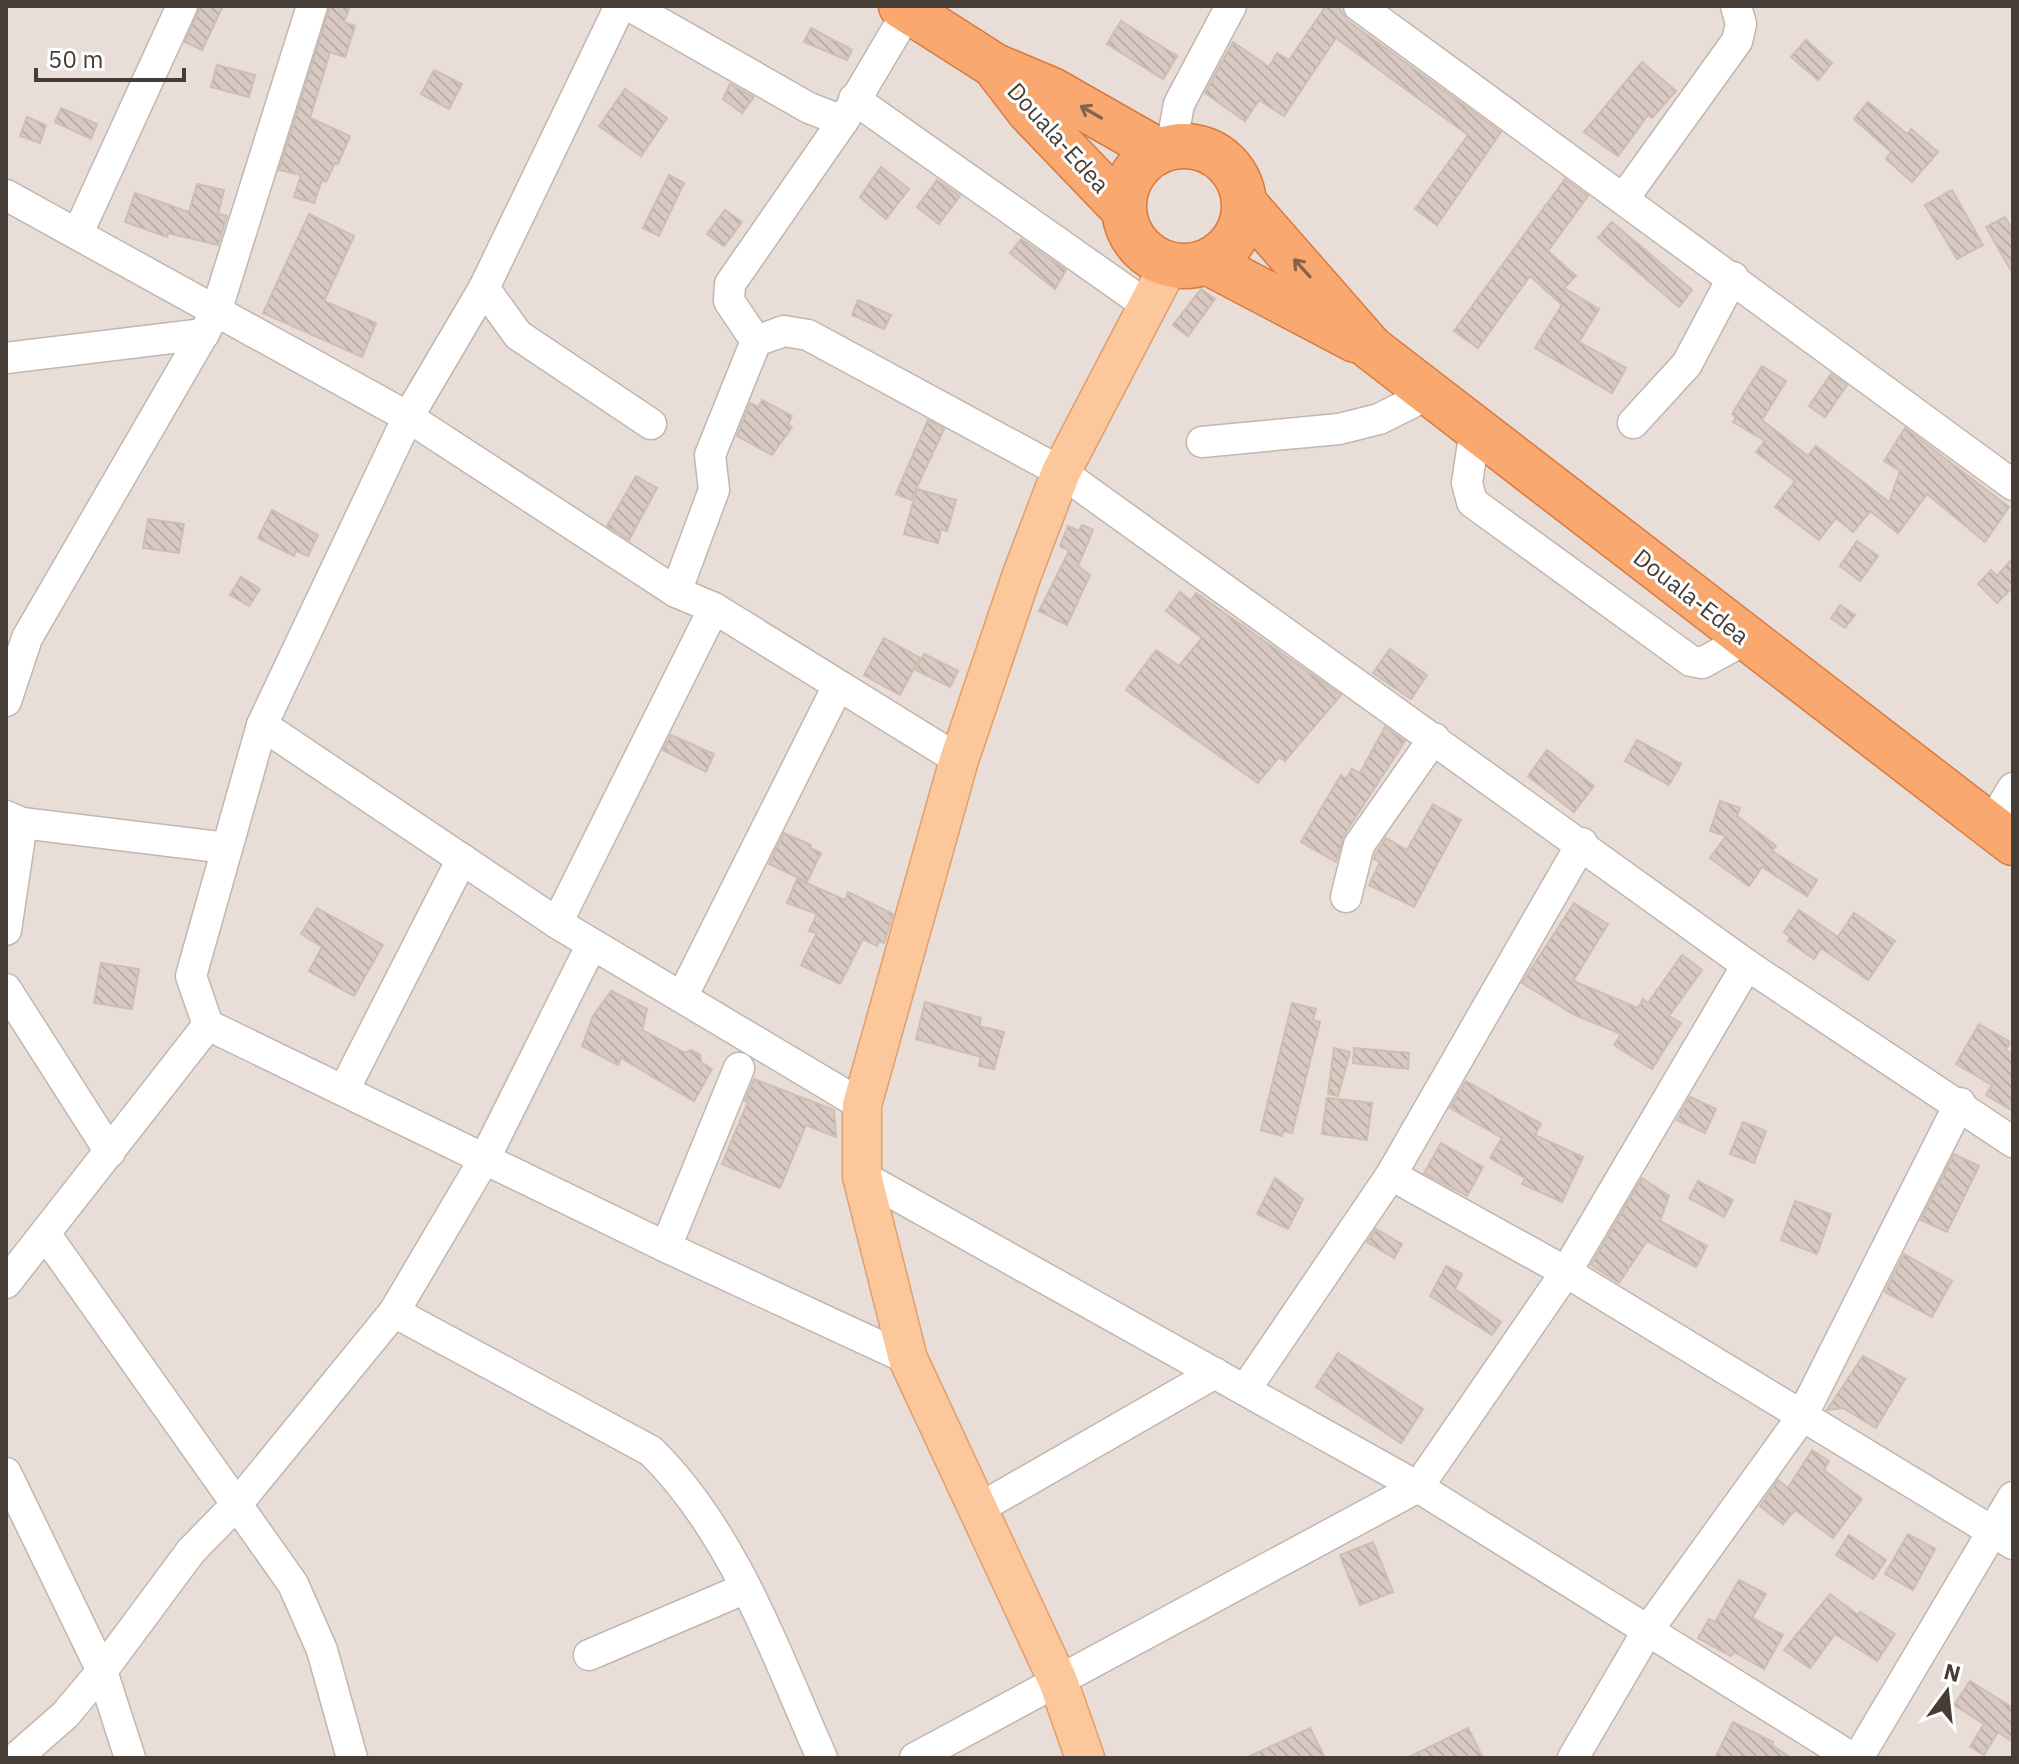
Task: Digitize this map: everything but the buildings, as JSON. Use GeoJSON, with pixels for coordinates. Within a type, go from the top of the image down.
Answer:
{"type":"FeatureCollection","features":[{"type":"Feature","properties":{"kind":"highway","name":"Douala-Edea"},"geometry":{"type":"LineString","coordinates":[[905,8],[995,66],[1052,90],[1165,149]]}},
{"type":"Feature","properties":{"kind":"highway","name":"Douala-Edea"},"geometry":{"type":"LineString","coordinates":[[995,66],[1029,111],[1123,209]]}},
{"type":"Feature","properties":{"kind":"highway"},"geometry":{"type":"LineString","coordinates":[[1198,147],[1221,158],[1238,179],[1245,204],[1241,228],[1227,249],[1188,264],[1137,245],[1123,209],[1131,175],[1165,149],[1198,147]]}},
{"type":"Feature","properties":{"kind":"highway","name":"Douala-Edea"},"geometry":{"type":"LineString","coordinates":[[1245,204],[1371,348],[2001,835]]}},
{"type":"Feature","properties":{"kind":"highway","name":"Douala-Edea"},"geometry":{"type":"LineString","coordinates":[[1188,264],[1371,348]]}},
{"type":"Feature","properties":{"kind":"main road"},"geometry":{"type":"LineString","coordinates":[[1085,1758],[1058,1681],[908,1359],[862,1176],[862,1105],[959,760],[1061,472],[1145,304],[1188,264]]}},
{"type":"Feature","properties":{"kind":"street"},"geometry":{"type":"LineString","coordinates":[[78,233],[182,6]]}},
{"type":"Feature","properties":{"kind":"street"},"geometry":{"type":"LineString","coordinates":[[6,701],[27,638],[210,323],[312,6]]}},
{"type":"Feature","properties":{"kind":"street"},"geometry":{"type":"LineString","coordinates":[[620,6],[484,288],[408,417],[262,725],[191,976],[208,1025],[666,1247],[908,1359]]}},
{"type":"Feature","properties":{"kind":"street"},"geometry":{"type":"LineString","coordinates":[[630,6],[809,108],[848,110],[1145,304]]}},
{"type":"Feature","properties":{"kind":"street"},"geometry":{"type":"LineString","coordinates":[[1165,149],[1179,104],[1231,6]]}},
{"type":"Feature","properties":{"kind":"street"},"geometry":{"type":"LineString","coordinates":[[1359,6],[2013,485]]}},
{"type":"Feature","properties":{"kind":"street"},"geometry":{"type":"LineString","coordinates":[[1624,198],[1737,41],[1741,24],[1736,6]]}},
{"type":"Feature","properties":{"kind":"street"},"geometry":{"type":"LineString","coordinates":[[756,341],[729,301],[730,284],[848,110],[905,8]]}},
{"type":"Feature","properties":{"kind":"street"},"geometry":{"type":"LineString","coordinates":[[6,195],[78,233],[210,323],[408,417],[676,592],[714,608],[959,760]]}},
{"type":"Feature","properties":{"kind":"street"},"geometry":{"type":"LineString","coordinates":[[1633,423],[1687,364],[1733,277]]}},
{"type":"Feature","properties":{"kind":"street"},"geometry":{"type":"LineString","coordinates":[[484,288],[518,335],[651,424]]}},
{"type":"Feature","properties":{"kind":"street"},"geometry":{"type":"LineString","coordinates":[[6,358],[210,323]]}},
{"type":"Feature","properties":{"kind":"street"},"geometry":{"type":"LineString","coordinates":[[676,592],[714,490],[710,455],[756,341],[784,331],[808,335],[1061,472],[1582,843],[1747,965],[1960,1103],[2013,1142]]}},
{"type":"Feature","properties":{"kind":"street"},"geometry":{"type":"LineString","coordinates":[[1202,442],[1339,429],[1379,419],[1429,394]]}},
{"type":"Feature","properties":{"kind":"street"},"geometry":{"type":"LineString","coordinates":[[1475,430],[1467,483],[1472,502],[1691,661],[1702,663],[1746,639]]}},
{"type":"Feature","properties":{"kind":"street"},"geometry":{"type":"LineString","coordinates":[[557,923],[714,608]]}},
{"type":"Feature","properties":{"kind":"street"},"geometry":{"type":"LineString","coordinates":[[682,997],[838,686]]}},
{"type":"Feature","properties":{"kind":"street"},"geometry":{"type":"LineString","coordinates":[[262,725],[557,923],[862,1105]]}},
{"type":"Feature","properties":{"kind":"street"},"geometry":{"type":"LineString","coordinates":[[1346,897],[1359,845],[1434,738]]}},
{"type":"Feature","properties":{"kind":"street"},"geometry":{"type":"LineString","coordinates":[[2001,835],[2013,788]]}},
{"type":"Feature","properties":{"kind":"street"},"geometry":{"type":"LineString","coordinates":[[6,930],[14,820],[227,848]]}},
{"type":"Feature","properties":{"kind":"street"},"geometry":{"type":"LineString","coordinates":[[1245,1390],[1391,1175],[1582,843]]}},
{"type":"Feature","properties":{"kind":"street"},"geometry":{"type":"LineString","coordinates":[[344,1090],[462,859]]}},
{"type":"Feature","properties":{"kind":"street"},"geometry":{"type":"LineString","coordinates":[[16,1758],[65,1715],[102,1671],[191,1551],[238,1503],[394,1312],[485,1158],[592,944]]}},
{"type":"Feature","properties":{"kind":"street"},"geometry":{"type":"LineString","coordinates":[[915,1758],[1418,1487],[1566,1272],[1747,965]]}},
{"type":"Feature","properties":{"kind":"street"},"geometry":{"type":"LineString","coordinates":[[6,989],[110,1152]]}},
{"type":"Feature","properties":{"kind":"street"},"geometry":{"type":"LineString","coordinates":[[6,1283],[208,1025]]}},
{"type":"Feature","properties":{"kind":"street"},"geometry":{"type":"LineString","coordinates":[[666,1247],[739,1068]]}},
{"type":"Feature","properties":{"kind":"street"},"geometry":{"type":"LineString","coordinates":[[1573,1758],[1648,1630],[1801,1418],[1960,1103]]}},
{"type":"Feature","properties":{"kind":"street"},"geometry":{"type":"LineString","coordinates":[[1391,1175],[1566,1272],[1801,1418],[2003,1538]]}},
{"type":"Feature","properties":{"kind":"street"},"geometry":{"type":"LineString","coordinates":[[862,1176],[1418,1487],[1852,1758]]}},
{"type":"Feature","properties":{"kind":"street"},"geometry":{"type":"LineString","coordinates":[[46,1235],[293,1584],[322,1650],[352,1758]]}},
{"type":"Feature","properties":{"kind":"street"},"geometry":{"type":"LineString","coordinates":[[394,1312],[651,1451],[682,1481],[746,1588],[822,1758]]}},
{"type":"Feature","properties":{"kind":"street"},"geometry":{"type":"LineString","coordinates":[[978,1509],[1215,1373]]}},
{"type":"Feature","properties":{"kind":"street"},"geometry":{"type":"LineString","coordinates":[[6,1473],[102,1671],[130,1758]]}},
{"type":"Feature","properties":{"kind":"street"},"geometry":{"type":"LineString","coordinates":[[1858,1758],[2003,1538],[2013,1497]]}},
{"type":"Feature","properties":{"kind":"street"},"geometry":{"type":"LineString","coordinates":[[589,1655],[746,1588]]}},
{"type":"Feature","properties":{"kind":"shaded area"},"geometry":{"type":"Polygon","coordinates":[[[6,6],[2013,6],[2013,1758],[6,1758],[6,6]]]}}]}
